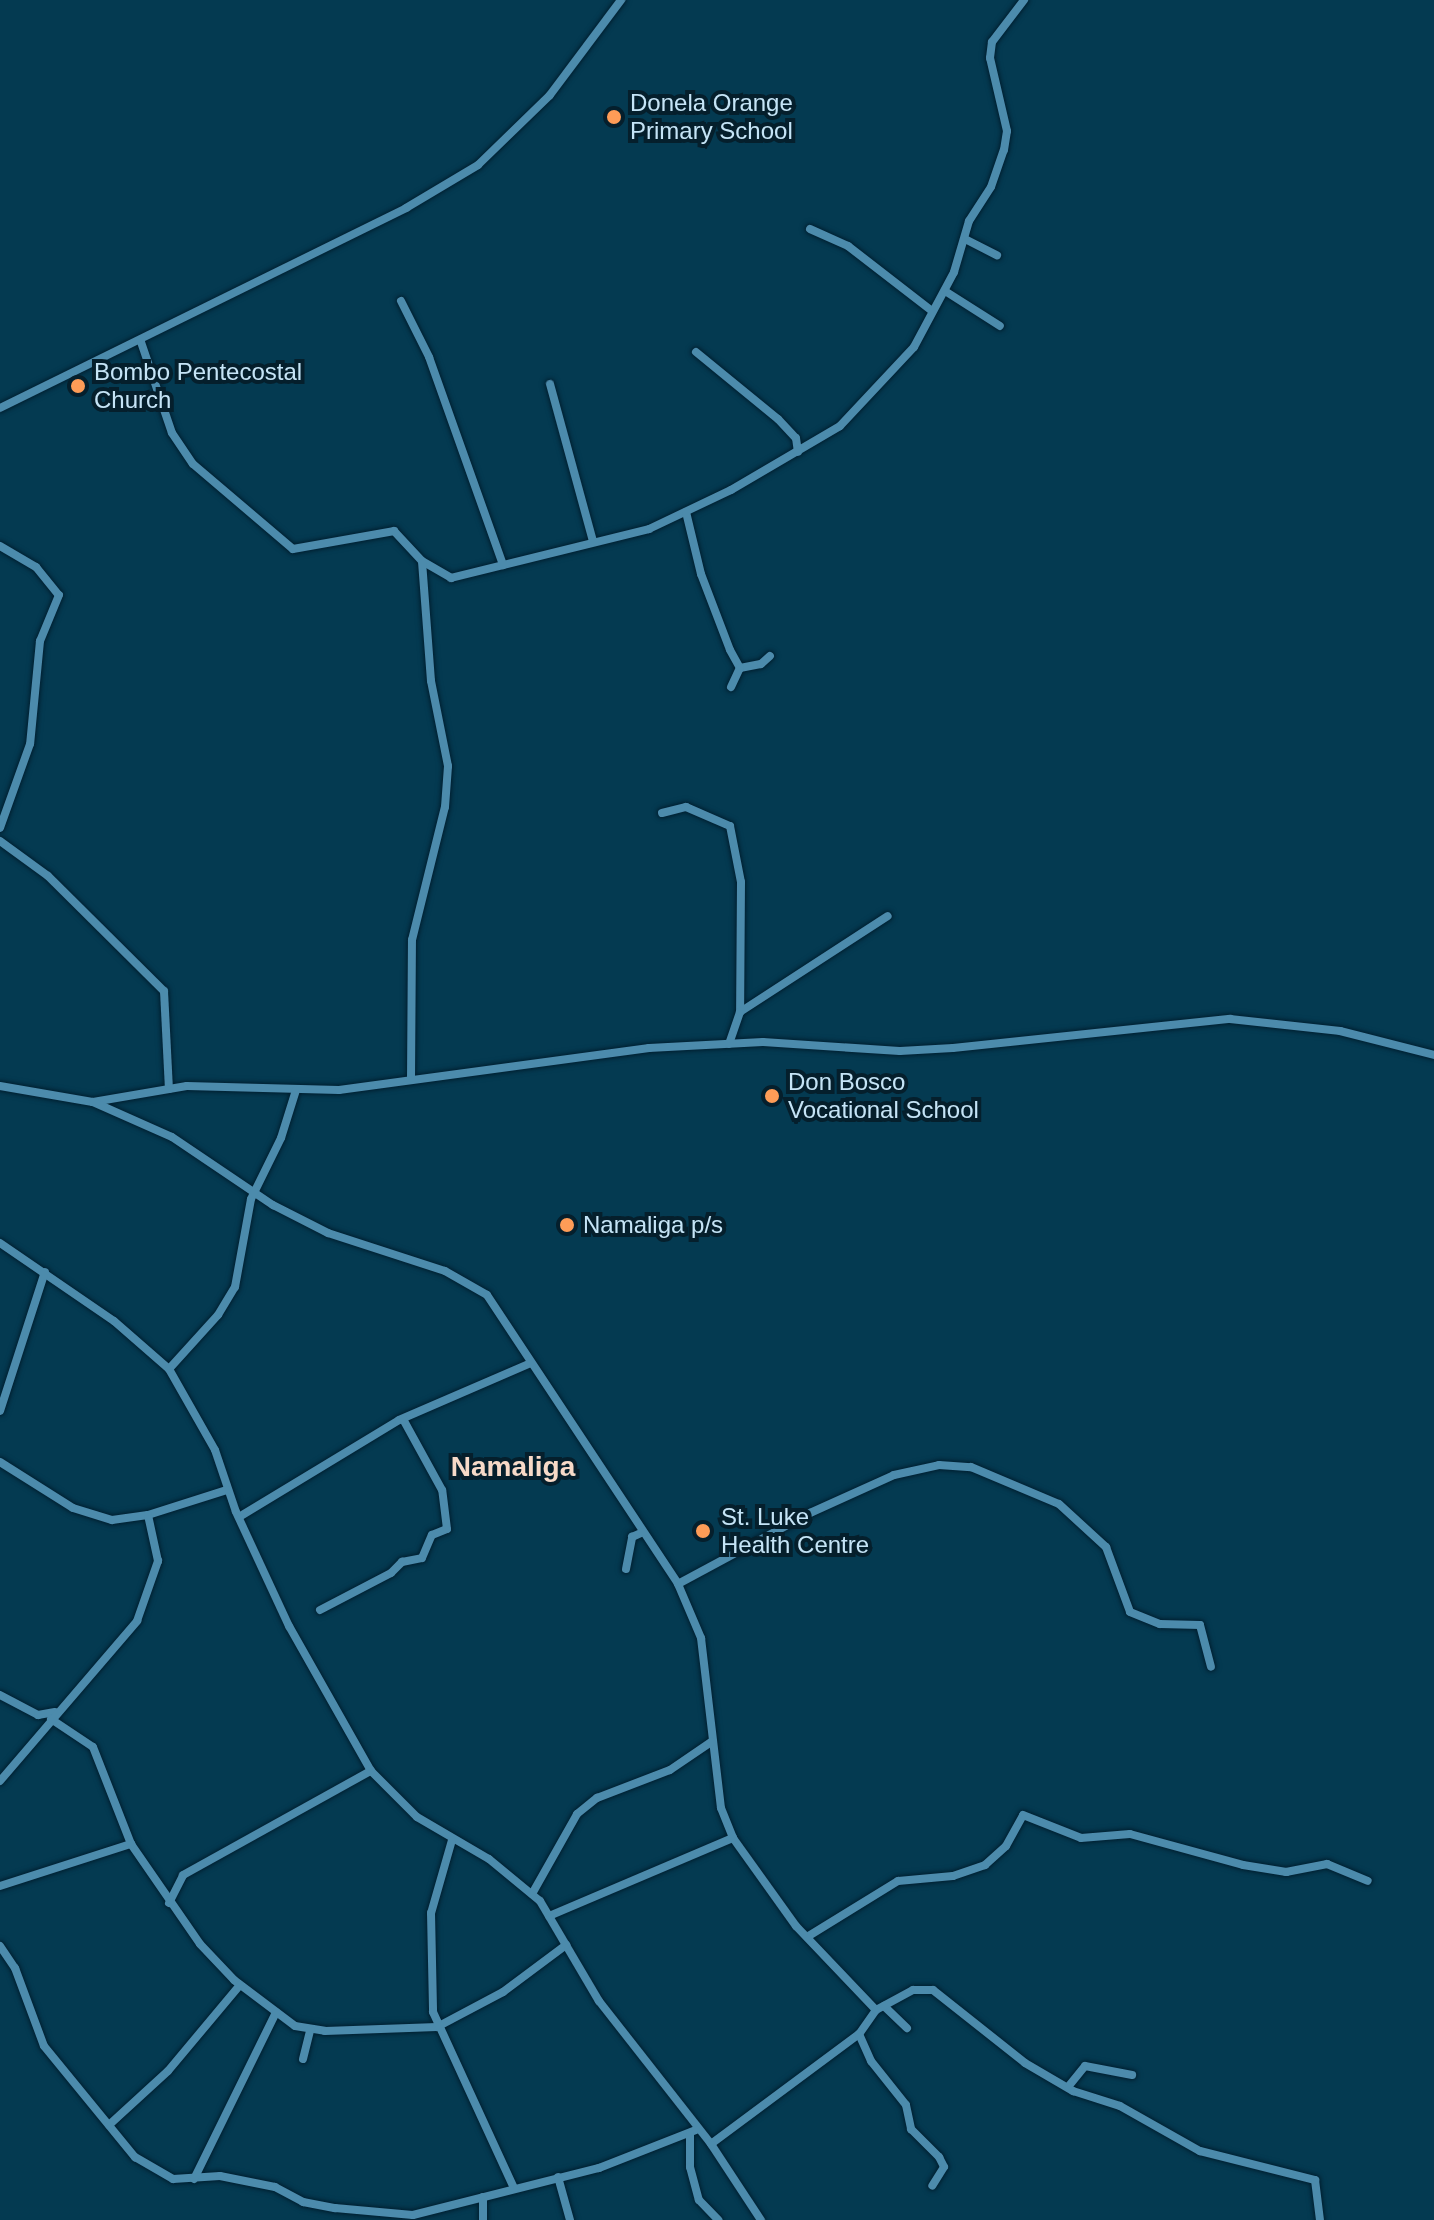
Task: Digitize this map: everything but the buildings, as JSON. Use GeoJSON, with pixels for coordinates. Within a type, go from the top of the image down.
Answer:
{"type":"FeatureCollection","features":[{"type":"Feature","properties":{"kind":"street"},"geometry":{"type":"LineString","coordinates":[[0,408],[141,342],[406,208],[478,165],[550,95],[621,0]]}},
{"type":"Feature","properties":{"kind":"street"},"geometry":{"type":"LineString","coordinates":[[141,342],[172,433],[207,481],[277,541],[305,550],[394,531],[422,561],[451,578],[649,529],[798,452],[840,426],[881,386],[914,347],[945,291],[1007,139],[990,70],[992,42],[1024,0]]}},
{"type":"Feature","properties":{"kind":"street"},"geometry":{"type":"LineString","coordinates":[[810,229],[848,246],[932,311]]}},
{"type":"Feature","properties":{"kind":"street"},"geometry":{"type":"LineString","coordinates":[[965,239],[997,255]]}},
{"type":"Feature","properties":{"kind":"street"},"geometry":{"type":"LineString","coordinates":[[945,291],[1000,326]]}},
{"type":"Feature","properties":{"kind":"street"},"geometry":{"type":"LineString","coordinates":[[401,301],[429,357],[503,565]]}},
{"type":"Feature","properties":{"kind":"street"},"geometry":{"type":"LineString","coordinates":[[696,352],[778,419],[796,438],[798,452]]}},
{"type":"Feature","properties":{"kind":"street"},"geometry":{"type":"LineString","coordinates":[[550,384],[593,541]]}},
{"type":"Feature","properties":{"kind":"street"},"geometry":{"type":"LineString","coordinates":[[686,512],[701,574],[740,668],[731,687]]}},
{"type":"Feature","properties":{"kind":"street"},"geometry":{"type":"LineString","coordinates":[[0,546],[36,567],[59,595],[40,641],[30,744],[0,828]]}},
{"type":"Feature","properties":{"kind":"street"},"geometry":{"type":"LineString","coordinates":[[411,1079],[412,940],[445,807],[448,766],[431,681],[422,561]]}},
{"type":"Feature","properties":{"kind":"street"},"geometry":{"type":"LineString","coordinates":[[740,668],[761,664],[770,656]]}},
{"type":"Feature","properties":{"kind":"street"},"geometry":{"type":"LineString","coordinates":[[662,813],[686,807],[730,826],[741,882],[740,1012],[729,1044]]}},
{"type":"Feature","properties":{"kind":"street"},"geometry":{"type":"LineString","coordinates":[[0,841],[48,876],[164,991],[169,1089]]}},
{"type":"Feature","properties":{"kind":"street"},"geometry":{"type":"LineString","coordinates":[[740,1012],[888,916]]}},
{"type":"Feature","properties":{"kind":"street"},"geometry":{"type":"LineString","coordinates":[[93,1102],[169,1089],[375,1088],[411,1079],[649,1048],[729,1044],[900,1051],[1230,1019],[1340,1031],[1434,1055]]}},
{"type":"Feature","properties":{"kind":"street"},"geometry":{"type":"LineString","coordinates":[[0,1086],[93,1102],[172,1137],[253,1193],[328,1233],[475,1286],[498,1307],[531,1363],[678,1584],[701,1638],[721,1808],[733,1838],[807,1937],[880,2008],[907,2028]]}},
{"type":"Feature","properties":{"kind":"street"},"geometry":{"type":"LineString","coordinates":[[169,1369],[218,1315],[235,1287],[253,1193],[281,1138],[296,1090]]}},
{"type":"Feature","properties":{"kind":"street"},"geometry":{"type":"LineString","coordinates":[[0,1243],[45,1272],[169,1369],[202,1423],[227,1490],[289,1626],[371,1771],[417,1817],[489,1859],[532,1894],[549,1916],[599,2001],[693,2132],[711,2144],[761,2220]]}},
{"type":"Feature","properties":{"kind":"street"},"geometry":{"type":"LineString","coordinates":[[0,1411],[45,1272]]}},
{"type":"Feature","properties":{"kind":"street"},"geometry":{"type":"LineString","coordinates":[[239,1517],[403,1419],[531,1363]]}},
{"type":"Feature","properties":{"kind":"street"},"geometry":{"type":"LineString","coordinates":[[320,1610],[391,1573],[402,1562],[422,1558],[432,1535],[447,1529],[442,1490],[403,1419]]}},
{"type":"Feature","properties":{"kind":"street"},"geometry":{"type":"LineString","coordinates":[[0,1462],[85,1515],[112,1520],[148,1515],[227,1490]]}},
{"type":"Feature","properties":{"kind":"street"},"geometry":{"type":"LineString","coordinates":[[678,1584],[810,1513],[894,1475],[939,1465],[971,1467],[1059,1504],[1106,1547],[1130,1612],[1160,1624],[1200,1625],[1211,1667]]}},
{"type":"Feature","properties":{"kind":"street"},"geometry":{"type":"LineString","coordinates":[[0,1781],[53,1716],[128,1634],[144,1608],[158,1561],[148,1515]]}},
{"type":"Feature","properties":{"kind":"street"},"geometry":{"type":"LineString","coordinates":[[626,1569],[632,1537],[643,1532]]}},
{"type":"Feature","properties":{"kind":"street"},"geometry":{"type":"LineString","coordinates":[[0,1695],[38,1715],[53,1716],[93,1747],[131,1844],[169,1903],[240,1985],[276,2012],[310,2030],[437,2027],[503,1992],[566,1945]]}},
{"type":"Feature","properties":{"kind":"street"},"geometry":{"type":"LineString","coordinates":[[38,1715],[41,1731]]}},
{"type":"Feature","properties":{"kind":"street"},"geometry":{"type":"LineString","coordinates":[[532,1894],[577,1814],[597,1798],[670,1770],[711,1742]]}},
{"type":"Feature","properties":{"kind":"street"},"geometry":{"type":"LineString","coordinates":[[169,1903],[183,1875],[371,1771]]}},
{"type":"Feature","properties":{"kind":"street"},"geometry":{"type":"LineString","coordinates":[[807,1937],[898,1881],[953,1876],[985,1865],[1006,1846],[1023,1815],[1081,1838],[1130,1834],[1243,1865],[1286,1872],[1327,1864],[1368,1881]]}},
{"type":"Feature","properties":{"kind":"street"},"geometry":{"type":"LineString","coordinates":[[549,1916],[733,1838]]}},
{"type":"Feature","properties":{"kind":"street"},"geometry":{"type":"LineString","coordinates":[[452,1840],[431,1913],[437,2027],[514,2188]]}},
{"type":"Feature","properties":{"kind":"street"},"geometry":{"type":"LineString","coordinates":[[0,1886],[131,1844]]}},
{"type":"Feature","properties":{"kind":"street"},"geometry":{"type":"LineString","coordinates":[[0,1946],[15,1968],[44,2046],[109,2125],[154,2172],[194,2179],[220,2176],[252,2180],[303,2202],[393,2217],[599,2168],[693,2132]]}},
{"type":"Feature","properties":{"kind":"street"},"geometry":{"type":"LineString","coordinates":[[109,2125],[168,2071],[240,1985]]}},
{"type":"Feature","properties":{"kind":"street"},"geometry":{"type":"LineString","coordinates":[[711,2144],[859,2034],[880,2008],[913,1990],[933,1990],[1025,2063],[1068,2087],[1120,2106],[1200,2151],[1315,2180],[1320,2220]]}},
{"type":"Feature","properties":{"kind":"street"},"geometry":{"type":"LineString","coordinates":[[194,2179],[276,2012]]}},
{"type":"Feature","properties":{"kind":"street"},"geometry":{"type":"LineString","coordinates":[[303,2059],[310,2030]]}},
{"type":"Feature","properties":{"kind":"street"},"geometry":{"type":"LineString","coordinates":[[859,2034],[871,2061],[906,2105],[911,2129],[939,2157],[944,2167],[932,2186]]}},
{"type":"Feature","properties":{"kind":"street"},"geometry":{"type":"LineString","coordinates":[[1068,2087],[1085,2066],[1132,2075]]}},
{"type":"Feature","properties":{"kind":"street"},"geometry":{"type":"LineString","coordinates":[[693,2132],[690,2167],[699,2200],[718,2220]]}},
{"type":"Feature","properties":{"kind":"street"},"geometry":{"type":"LineString","coordinates":[[558,2177],[570,2220]]}},
{"type":"Feature","properties":{"kind":"street"},"geometry":{"type":"LineString","coordinates":[[483,2197],[483,2220]]}},
{"type":"Feature","properties":{"kind":"place","name":"Donela Orange Primary School"},"geometry":{"type":"Point","coordinates":[614,117]}},
{"type":"Feature","properties":{"kind":"place","name":"Bombo Pentecostal Church"},"geometry":{"type":"Point","coordinates":[78,386]}},
{"type":"Feature","properties":{"kind":"place","name":"Don Bosco Vocational School"},"geometry":{"type":"Point","coordinates":[772,1096]}},
{"type":"Feature","properties":{"kind":"place","name":"Namaliga p/s"},"geometry":{"type":"Point","coordinates":[567,1225]}},
{"type":"Feature","properties":{"kind":"place","name":"St. Luke Health Centre"},"geometry":{"type":"Point","coordinates":[703,1531]}},
{"type":"Feature","properties":{"kind":"district","name":"Namaliga"},"geometry":{"type":"Point","coordinates":[513,1467]}}]}
